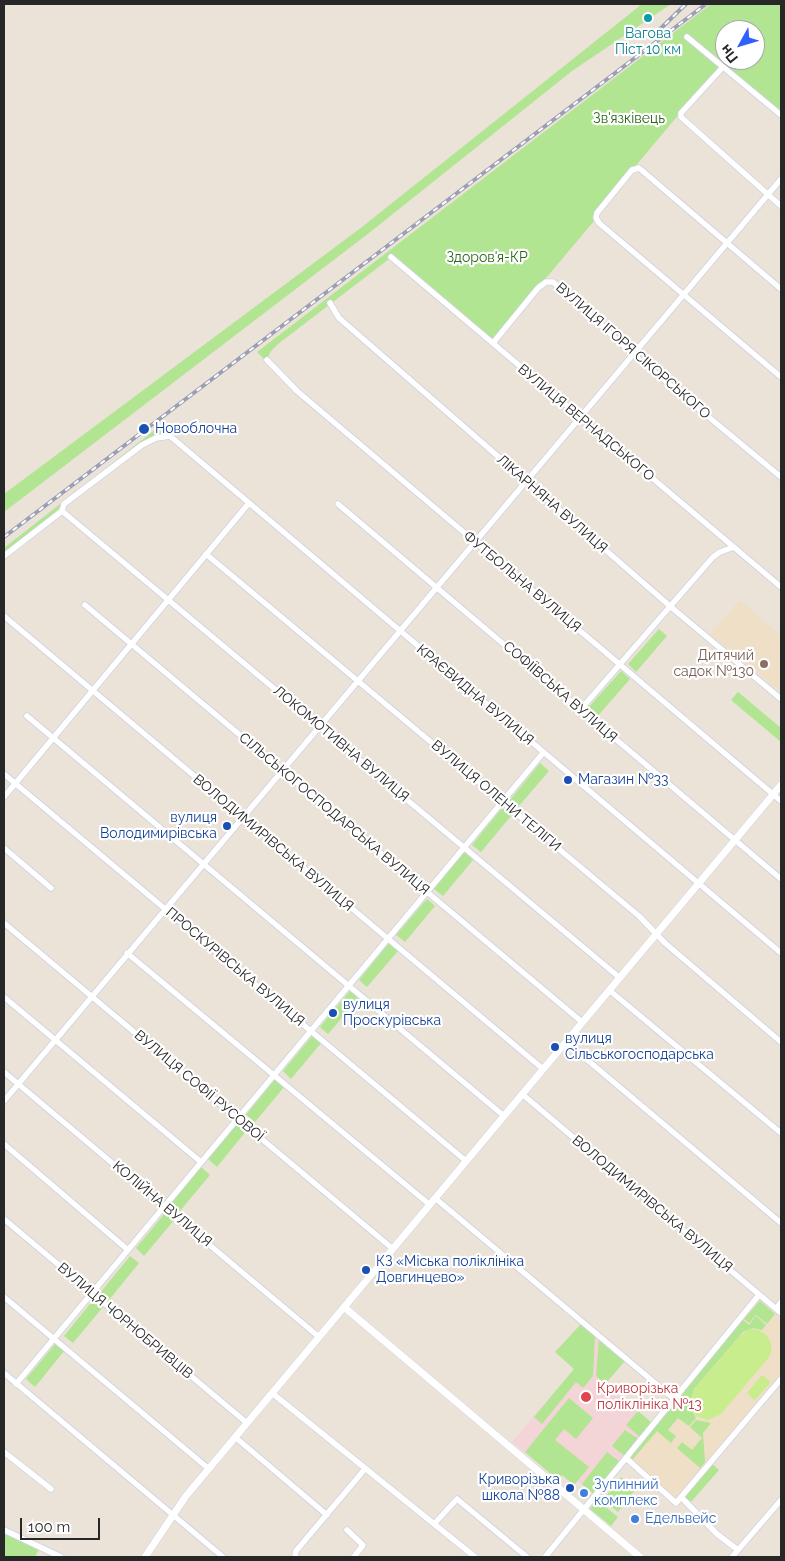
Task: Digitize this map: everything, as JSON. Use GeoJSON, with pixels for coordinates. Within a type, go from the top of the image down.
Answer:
{"type":"FeatureCollection","features":[{"type":"Feature","properties":{"kind":"street"},"geometry":{"type":"LineString","coordinates":[[687,37],[715,60]]}},
{"type":"Feature","properties":{"kind":"street"},"geometry":{"type":"LineString","coordinates":[[720,70],[680,115],[781,206]]}},
{"type":"Feature","properties":{"kind":"street"},"geometry":{"type":"LineString","coordinates":[[727,70],[781,115]]}},
{"type":"Feature","properties":{"kind":"street"},"geometry":{"type":"LineString","coordinates":[[781,289],[639,168],[632,170],[597,213],[596,218],[781,377]]}},
{"type":"Feature","properties":{"kind":"street"},"geometry":{"type":"LineString","coordinates":[[4,1101],[781,179]]}},
{"type":"Feature","properties":{"kind":"street","name":"ВУЛИЦЯ ВЕРНАДСЬКОГО"},"geometry":{"type":"LineString","coordinates":[[391,257],[781,587]]}},
{"type":"Feature","properties":{"kind":"street","name":"ВУЛИЦЯ ІГОРЯ СІКОРСЬКОГО"},"geometry":{"type":"LineString","coordinates":[[493,343],[538,288],[551,281],[634,354],[781,477]]}},
{"type":"Feature","properties":{"kind":"street","name":"ЛІКАРНЯНА ВУЛИЦЯ"},"geometry":{"type":"LineString","coordinates":[[330,303],[339,318],[525,482],[670,607],[781,699]]}},
{"type":"Feature","properties":{"kind":"street","name":"ФУТБОЛЬНА ВУЛИЦЯ"},"geometry":{"type":"LineString","coordinates":[[267,360],[297,391],[781,801]]}},
{"type":"Feature","properties":{"kind":"street","name":"КРАЄВИДНА ВУЛИЦЯ"},"geometry":{"type":"LineString","coordinates":[[62,511],[64,504],[142,445],[156,438],[170,436],[781,953]]}},
{"type":"Feature","properties":{"kind":"street"},"geometry":{"type":"LineString","coordinates":[[4,797],[249,502]]}},
{"type":"Feature","properties":{"kind":"street","name":"СОФІЇВСЬКА ВУЛИЦЯ"},"geometry":{"type":"LineString","coordinates":[[338,504],[781,879]]}},
{"type":"Feature","properties":{"kind":"street"},"geometry":{"type":"LineString","coordinates":[[4,556],[62,511]]}},
{"type":"Feature","properties":{"kind":"street","name":"ЛОКОМОТИВНА ВУЛИЦЯ"},"geometry":{"type":"LineString","coordinates":[[62,511],[620,978]]}},
{"type":"Feature","properties":{"kind":"street"},"geometry":{"type":"LineString","coordinates":[[582,709],[713,558],[720,552],[734,547]]}},
{"type":"Feature","properties":{"kind":"street","name":"ВУЛИЦЯ ОЛЕНИ ТЕЛІГИ"},"geometry":{"type":"LineString","coordinates":[[206,554],[503,801],[781,1042]]}},
{"type":"Feature","properties":{"kind":"street","name":"СІЛЬСЬКОГОСПОДАРСЬКА ВУЛИЦЯ"},"geometry":{"type":"LineString","coordinates":[[85,605],[582,1022]]}},
{"type":"Feature","properties":{"kind":"street","name":"ВОЛОДИМИРІВСЬКА ВУЛИЦЯ"},"geometry":{"type":"LineString","coordinates":[[4,616],[543,1070]]}},
{"type":"Feature","properties":{"kind":"street"},"geometry":{"type":"LineString","coordinates":[[26,716],[504,1116]]}},
{"type":"Feature","properties":{"kind":"street"},"geometry":{"type":"LineString","coordinates":[[16,1384],[543,753]]}},
{"type":"Feature","properties":{"kind":"street","name":"ПРОСКУРІВСЬКА ВУЛИЦЯ"},"geometry":{"type":"LineString","coordinates":[[4,774],[466,1161]]}},
{"type":"Feature","properties":{"kind":"street"},"geometry":{"type":"LineString","coordinates":[[145,1557],[168,1526],[172,1515],[208,1469],[781,785]]}},
{"type":"Feature","properties":{"kind":"street"},"geometry":{"type":"LineString","coordinates":[[4,848],[52,888]]}},
{"type":"Feature","properties":{"kind":"street","name":"ВУЛИЦЯ СОФІЇ РУСОВОЇ"},"geometry":{"type":"LineString","coordinates":[[4,923],[393,1249]]}},
{"type":"Feature","properties":{"kind":"street"},"geometry":{"type":"LineString","coordinates":[[127,953],[430,1205]]}},
{"type":"Feature","properties":{"kind":"street"},"geometry":{"type":"LineString","coordinates":[[610,990],[781,1133]]}},
{"type":"Feature","properties":{"kind":"street"},"geometry":{"type":"LineString","coordinates":[[4,997],[201,1162]]}},
{"type":"Feature","properties":{"kind":"street"},"geometry":{"type":"LineString","coordinates":[[566,1042],[781,1223]]}},
{"type":"Feature","properties":{"kind":"street","name":"КОЛІЙНА ВУЛИЦЯ"},"geometry":{"type":"LineString","coordinates":[[4,1072],[319,1336]]}},
{"type":"Feature","properties":{"kind":"street","name":"ВОЛОДИМИРІВСЬКА ВУЛИЦЯ"},"geometry":{"type":"LineString","coordinates":[[522,1094],[781,1313]]}},
{"type":"Feature","properties":{"kind":"street"},"geometry":{"type":"LineString","coordinates":[[4,1144],[128,1250]]}},
{"type":"Feature","properties":{"kind":"street"},"geometry":{"type":"LineString","coordinates":[[435,1198],[674,1399]]}},
{"type":"Feature","properties":{"kind":"street","name":"ВУЛИЦЯ ЧОРНОБРИВЦІВ"},"geometry":{"type":"LineString","coordinates":[[4,1219],[247,1423]]}},
{"type":"Feature","properties":{"kind":"street"},"geometry":{"type":"LineString","coordinates":[[545,1557],[760,1295]]}},
{"type":"Feature","properties":{"kind":"street"},"geometry":{"type":"LineString","coordinates":[[4,1297],[208,1469]]}},
{"type":"Feature","properties":{"kind":"street"},"geometry":{"type":"LineString","coordinates":[[776,1309],[781,1302]]}},
{"type":"Feature","properties":{"kind":"street"},"geometry":{"type":"LineString","coordinates":[[344,1307],[640,1557]]}},
{"type":"Feature","properties":{"kind":"street"},"geometry":{"type":"LineString","coordinates":[[5,1378],[16,1384],[223,1557]]}},
{"type":"Feature","properties":{"kind":"street"},"geometry":{"type":"LineString","coordinates":[[626,1458],[676,1503],[781,1379]]}},
{"type":"Feature","properties":{"kind":"street"},"geometry":{"type":"LineString","coordinates":[[272,1393],[364,1470],[475,1557]]}},
{"type":"Feature","properties":{"kind":"street"},"geometry":{"type":"LineString","coordinates":[[235,1437],[327,1515]]}},
{"type":"Feature","properties":{"kind":"street"},"geometry":{"type":"LineString","coordinates":[[4,1452],[51,1489]]}},
{"type":"Feature","properties":{"kind":"street"},"geometry":{"type":"LineString","coordinates":[[295,1557],[296,1551],[364,1470]]}},
{"type":"Feature","properties":{"kind":"street"},"geometry":{"type":"LineString","coordinates":[[681,1498],[723,1540],[738,1550]]}},
{"type":"Feature","properties":{"kind":"street"},"geometry":{"type":"LineString","coordinates":[[434,1524],[457,1499],[527,1557]]}},
{"type":"Feature","properties":{"kind":"street"},"geometry":{"type":"LineString","coordinates":[[732,1557],[781,1500]]}},
{"type":"Feature","properties":{"kind":"street"},"geometry":{"type":"LineString","coordinates":[[4,1530],[61,1557]]}},
{"type":"Feature","properties":{"kind":"street"},"geometry":{"type":"LineString","coordinates":[[347,1530],[363,1545],[354,1557]]}},
{"type":"Feature","properties":{"kind":"shaded area","name":"Дитячий садок №130"},"geometry":{"type":"Polygon","coordinates":[[[740,600],[781,636],[781,692],[710,634],[740,600]]]}},
{"type":"Feature","properties":{"kind":"shaded area"},"geometry":{"type":"Polygon","coordinates":[[[759,1295],[781,1313],[781,1379],[676,1503],[626,1458],[759,1295]]]}},
{"type":"Feature","properties":{"kind":"shaded area","name":"Криворізька поліклініка №13"},"geometry":{"type":"Polygon","coordinates":[[[581,1324],[625,1361],[606,1384],[652,1423],[594,1494],[578,1481],[574,1485],[562,1475],[558,1480],[512,1442],[574,1369],[555,1352],[581,1324]]]}},
{"type":"Feature","properties":{"kind":"green space"},"geometry":{"type":"Polygon","coordinates":[[[642,4],[671,4],[572,71],[369,233],[4,512],[4,494],[362,227],[642,4]]]}},
{"type":"Feature","properties":{"kind":"green space"},"geometry":{"type":"Polygon","coordinates":[[[711,4],[781,4],[781,111],[727,70],[765,70],[765,20],[715,20],[715,70],[720,70],[680,113],[596,213],[594,221],[493,341],[393,256],[278,344],[271,351],[266,361],[257,352],[711,4]]]}},
{"type":"Feature","properties":{"kind":"green space"},"geometry":{"type":"Polygon","coordinates":[[[161,425],[170,436],[156,438],[62,507],[4,556],[4,548],[161,425]]]}},
{"type":"Feature","properties":{"kind":"green space"},"geometry":{"type":"Polygon","coordinates":[[[659,629],[667,636],[636,672],[628,664],[659,629]]]}},
{"type":"Feature","properties":{"kind":"green space"},"geometry":{"type":"Polygon","coordinates":[[[621,671],[630,679],[596,718],[587,709],[621,671]]]}},
{"type":"Feature","properties":{"kind":"green space"},"geometry":{"type":"Polygon","coordinates":[[[738,692],[781,728],[781,742],[731,700],[738,692]]]}},
{"type":"Feature","properties":{"kind":"green space"},"geometry":{"type":"Polygon","coordinates":[[[540,763],[549,771],[518,807],[510,800],[540,763]]]}},
{"type":"Feature","properties":{"kind":"green space"},"geometry":{"type":"Polygon","coordinates":[[[502,808],[511,816],[481,852],[472,845],[502,808]]]}},
{"type":"Feature","properties":{"kind":"green space"},"geometry":{"type":"Polygon","coordinates":[[[464,852],[473,860],[443,896],[434,889],[464,852]]]}},
{"type":"Feature","properties":{"kind":"green space"},"geometry":{"type":"Polygon","coordinates":[[[427,899],[435,906],[405,942],[396,935],[427,899]]]}},
{"type":"Feature","properties":{"kind":"green space"},"geometry":{"type":"Polygon","coordinates":[[[389,943],[398,951],[367,987],[359,980],[389,943]]]}},
{"type":"Feature","properties":{"kind":"green space"},"geometry":{"type":"Polygon","coordinates":[[[350,991],[359,998],[328,1034],[320,1027],[350,991]]]}},
{"type":"Feature","properties":{"kind":"green space"},"geometry":{"type":"Polygon","coordinates":[[[313,1035],[322,1042],[291,1079],[283,1071],[313,1035]]]}},
{"type":"Feature","properties":{"kind":"green space"},"geometry":{"type":"Polygon","coordinates":[[[276,1078],[285,1086],[255,1122],[246,1115],[276,1078]]]}},
{"type":"Feature","properties":{"kind":"green space"},"geometry":{"type":"Polygon","coordinates":[[[238,1123],[247,1130],[217,1167],[208,1159],[238,1123]]]}},
{"type":"Feature","properties":{"kind":"green space"},"geometry":{"type":"Polygon","coordinates":[[[201,1167],[210,1175],[180,1211],[171,1204],[201,1167]]]}},
{"type":"Feature","properties":{"kind":"green space"},"geometry":{"type":"Polygon","coordinates":[[[166,1212],[175,1219],[144,1256],[136,1248],[166,1212]]]}},
{"type":"Feature","properties":{"kind":"green space"},"geometry":{"type":"Polygon","coordinates":[[[130,1256],[139,1263],[109,1300],[100,1293],[130,1256]]]}},
{"type":"Feature","properties":{"kind":"green space"},"geometry":{"type":"Polygon","coordinates":[[[94,1299],[103,1307],[73,1343],[64,1336],[94,1299]]]}},
{"type":"Feature","properties":{"kind":"green space"},"geometry":{"type":"Polygon","coordinates":[[[760,1301],[775,1314],[767,1324],[756,1315],[749,1323],[744,1319],[760,1301]]]}},
{"type":"Feature","properties":{"kind":"green space"},"geometry":{"type":"Polygon","coordinates":[[[756,1316],[766,1325],[762,1330],[753,1328],[743,1332],[694,1389],[689,1405],[696,1418],[689,1426],[678,1418],[668,1430],[676,1436],[671,1443],[657,1431],[633,1459],[630,1457],[743,1320],[749,1325],[756,1316]]]}},
{"type":"Feature","properties":{"kind":"green space"},"geometry":{"type":"Polygon","coordinates":[[[581,1324],[595,1336],[593,1376],[583,1388],[576,1382],[542,1424],[534,1417],[574,1369],[555,1352],[581,1324]]]}},
{"type":"Feature","properties":{"kind":"green space"},"geometry":{"type":"Polygon","coordinates":[[[749,1329],[760,1331],[768,1337],[771,1347],[769,1357],[721,1414],[708,1420],[696,1416],[690,1407],[693,1391],[740,1336],[749,1329]]]}},
{"type":"Feature","properties":{"kind":"green space"},"geometry":{"type":"Polygon","coordinates":[[[599,1339],[625,1361],[605,1384],[596,1376],[599,1339]]]}},
{"type":"Feature","properties":{"kind":"green space"},"geometry":{"type":"Polygon","coordinates":[[[56,1343],[65,1350],[35,1387],[26,1379],[56,1343]]]}},
{"type":"Feature","properties":{"kind":"green space"},"geometry":{"type":"Polygon","coordinates":[[[762,1375],[771,1382],[755,1400],[747,1393],[762,1375]]]}},
{"type":"Feature","properties":{"kind":"green space"},"geometry":{"type":"Polygon","coordinates":[[[569,1398],[593,1418],[576,1439],[564,1429],[555,1440],[589,1467],[574,1485],[562,1475],[558,1480],[525,1452],[569,1398]]]}},
{"type":"Feature","properties":{"kind":"green space"},"geometry":{"type":"Polygon","coordinates":[[[638,1411],[652,1423],[640,1437],[626,1425],[638,1411]]]}},
{"type":"Feature","properties":{"kind":"green space"},"geometry":{"type":"Polygon","coordinates":[[[696,1420],[711,1423],[703,1433],[705,1462],[700,1468],[677,1448],[682,1442],[692,1450],[702,1438],[690,1427],[696,1420]]]}},
{"type":"Feature","properties":{"kind":"green space"},"geometry":{"type":"Polygon","coordinates":[[[625,1430],[638,1439],[625,1456],[612,1446],[625,1430]]]}},
{"type":"Feature","properties":{"kind":"green space"},"geometry":{"type":"Polygon","coordinates":[[[607,1452],[620,1462],[594,1494],[582,1484],[607,1452]]]}},
{"type":"Feature","properties":{"kind":"green space"},"geometry":{"type":"Polygon","coordinates":[[[711,1463],[719,1470],[691,1502],[683,1496],[711,1463]]]}},
{"type":"Feature","properties":{"kind":"green space"},"geometry":{"type":"Polygon","coordinates":[[[621,1477],[636,1489],[618,1512],[603,1500],[621,1477]]]}},
{"type":"Feature","properties":{"kind":"green space"},"geometry":{"type":"Polygon","coordinates":[[[597,1500],[618,1517],[611,1526],[590,1509],[597,1500]]]}},
{"type":"Feature","properties":{"kind":"green space"},"geometry":{"type":"Polygon","coordinates":[[[4,1531],[40,1547],[35,1557],[4,1557],[4,1531]]]}},
{"type":"Feature","properties":{"kind":"railway"},"geometry":{"type":"LineString","coordinates":[[657,32],[686,4]]}},
{"type":"Feature","properties":{"kind":"railway"},"geometry":{"type":"LineString","coordinates":[[4,537],[706,4]]}},
{"type":"Feature","properties":{"kind":"place","name":"Вагова Піст 10 км"},"geometry":{"type":"Point","coordinates":[648,18]}},
{"type":"Feature","properties":{"kind":"place","name":"Новоблочна"},"geometry":{"type":"Point","coordinates":[144,429]}},
{"type":"Feature","properties":{"kind":"place","name":"Дитячий садок №130"},"geometry":{"type":"Point","coordinates":[764,664]}},
{"type":"Feature","properties":{"kind":"place","name":"Магазин №33"},"geometry":{"type":"Point","coordinates":[568,780]}},
{"type":"Feature","properties":{"kind":"place","name":"вулиця Володимирівська"},"geometry":{"type":"Point","coordinates":[227,826]}},
{"type":"Feature","properties":{"kind":"place","name":"вулиця Проскурівська"},"geometry":{"type":"Point","coordinates":[333,1013]}},
{"type":"Feature","properties":{"kind":"place","name":"вулиця Сільськогосподарська"},"geometry":{"type":"Point","coordinates":[555,1047]}},
{"type":"Feature","properties":{"kind":"place","name":"КЗ «Міська поліклініка Довгинцево»"},"geometry":{"type":"Point","coordinates":[366,1270]}},
{"type":"Feature","properties":{"kind":"place","name":"Криворізька поліклініка №13"},"geometry":{"type":"Point","coordinates":[586,1397]}},
{"type":"Feature","properties":{"kind":"place","name":"Криворізька школа №88"},"geometry":{"type":"Point","coordinates":[570,1488]}},
{"type":"Feature","properties":{"kind":"place","name":"Зупинний комплекс"},"geometry":{"type":"Point","coordinates":[584,1493]}},
{"type":"Feature","properties":{"kind":"place","name":"Едельвейс"},"geometry":{"type":"Point","coordinates":[635,1519]}},
{"type":"Feature","properties":{"kind":"park label","name":"Зв'язківець"},"geometry":{"type":"Point","coordinates":[629,119]}},
{"type":"Feature","properties":{"kind":"park label","name":"Здоров'я-КР"},"geometry":{"type":"Point","coordinates":[487,258]}}]}
